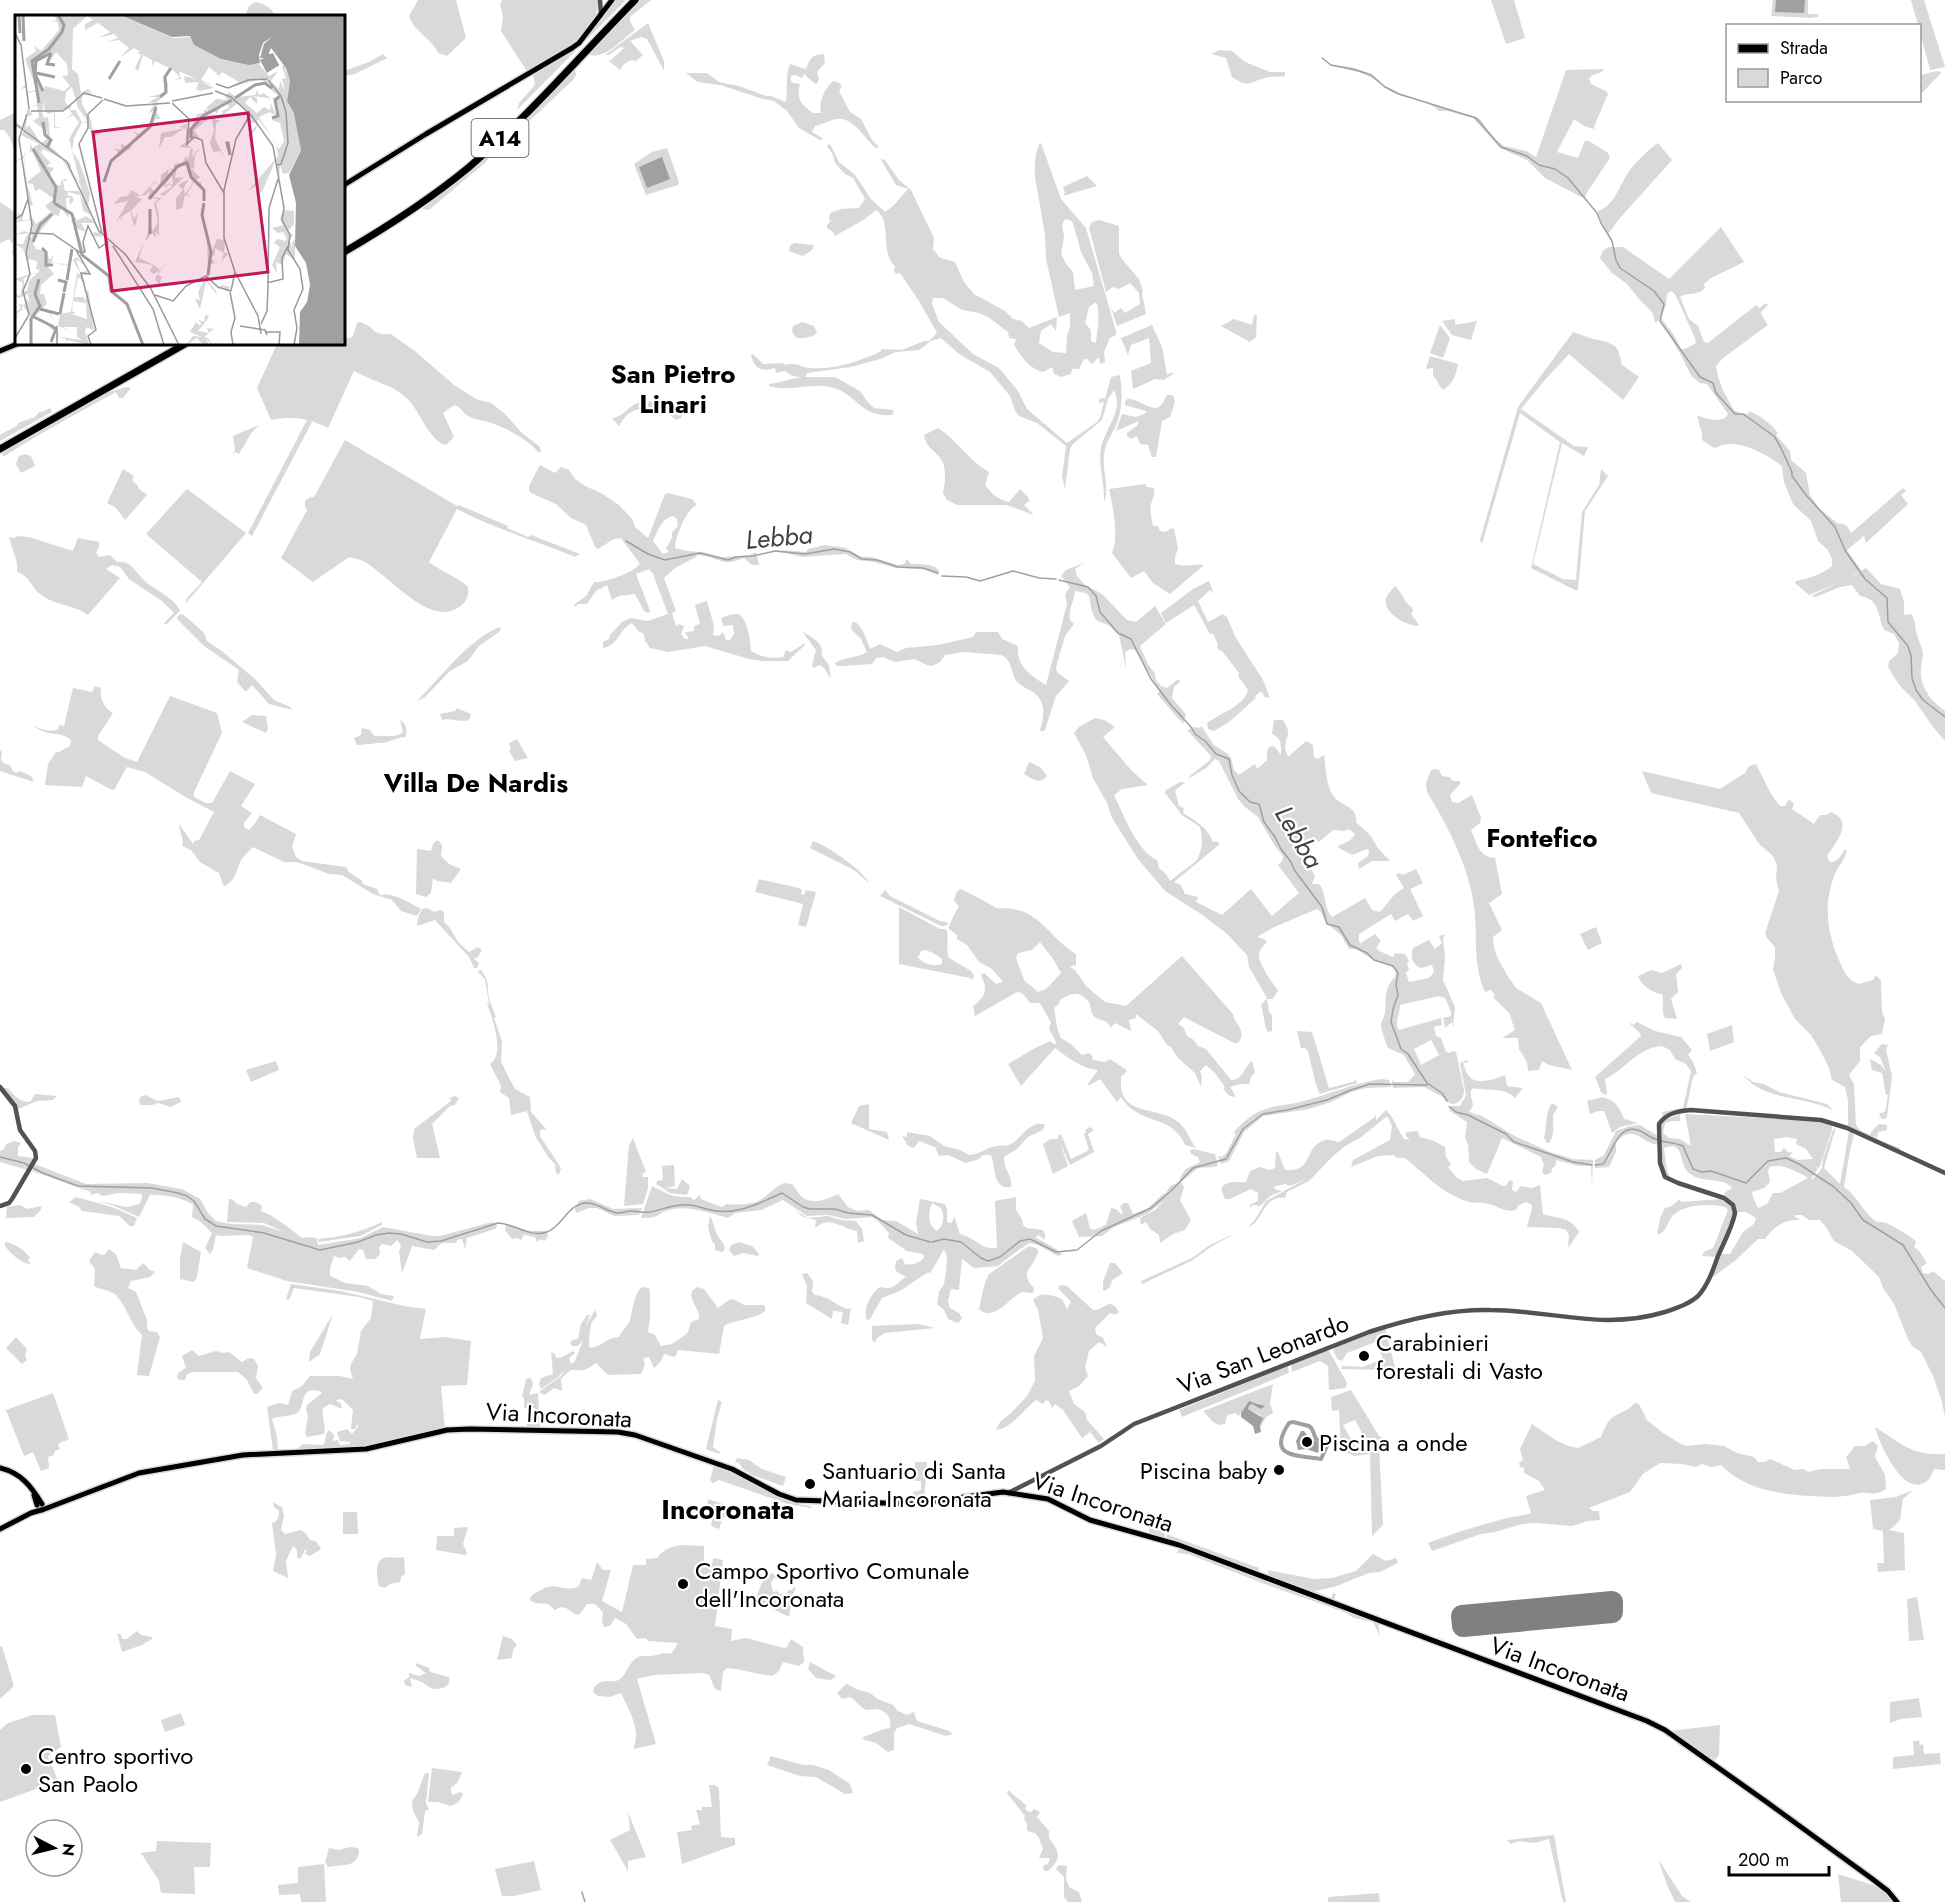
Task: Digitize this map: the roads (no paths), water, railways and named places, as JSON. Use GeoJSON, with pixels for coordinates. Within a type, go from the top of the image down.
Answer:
{"type":"FeatureCollection","features":[{"type":"Feature","properties":{"kind":"highway","name":"A14"},"geometry":{"type":"LineString","coordinates":[[345,246],[411,205],[468,161],[508,124],[629,0]]}},
{"type":"Feature","properties":{"kind":"highway","name":"A14"},"geometry":{"type":"LineString","coordinates":[[345,251],[409,212],[469,166],[505,133],[635,0]]}},
{"type":"Feature","properties":{"kind":"highway"},"geometry":{"type":"LineString","coordinates":[[0,444],[173,345]]}},
{"type":"Feature","properties":{"kind":"highway"},"geometry":{"type":"LineString","coordinates":[[0,449],[182,345]]}},
{"type":"Feature","properties":{"kind":"main road"},"geometry":{"type":"LineString","coordinates":[[345,184],[565,53],[579,43],[612,0]]}},
{"type":"Feature","properties":{"kind":"main road"},"geometry":{"type":"LineString","coordinates":[[0,351],[15,345]]}},
{"type":"Feature","properties":{"kind":"main road","name":"Via Incoronata"},"geometry":{"type":"LineString","coordinates":[[0,1529],[40,1507],[139,1473],[243,1455],[358,1450],[447,1430],[470,1428],[618,1432],[635,1435],[732,1469],[778,1494],[796,1500],[912,1504],[1008,1493],[1048,1499],[1090,1520],[1178,1545],[1647,1721],[1665,1730],[1768,1803],[1871,1878],[1897,1902]]}},
{"type":"Feature","properties":{"kind":"main road"},"geometry":{"type":"LineString","coordinates":[[0,1468],[20,1476],[28,1483],[40,1507]]}},
{"type":"Feature","properties":{"kind":"street"},"geometry":{"type":"LineString","coordinates":[[600,0],[601,15]]}},
{"type":"Feature","properties":{"kind":"street"},"geometry":{"type":"LineString","coordinates":[[0,1087],[15,1106],[20,1130],[35,1151],[36,1158],[12,1199],[9,1203],[0,1206]]}},
{"type":"Feature","properties":{"kind":"street","name":"Via San Leonardo"},"geometry":{"type":"LineString","coordinates":[[1008,1493],[1101,1446],[1134,1424],[1369,1332],[1399,1323],[1432,1315],[1491,1310],[1595,1320],[1629,1320],[1687,1304],[1708,1282],[1735,1213],[1733,1205],[1724,1198],[1665,1177],[1660,1163],[1659,1124],[1665,1117],[1680,1111],[1821,1120],[1847,1128],[1945,1173]]}},
{"type":"Feature","properties":{"kind":"waterway"},"geometry":{"type":"LineString","coordinates":[[1322,58],[1331,65],[1371,75],[1385,87],[1399,94],[1476,118],[1501,147],[1527,156],[1539,165],[1555,169],[1568,178],[1597,213],[1612,241],[1620,268],[1654,291],[1664,304],[1660,321],[1700,377],[1713,383],[1716,393],[1735,414],[1743,414],[1774,436],[1792,476],[1835,527],[1846,552],[1865,579],[1887,598],[1888,622],[1908,646],[1916,690],[1923,700],[1945,717]]}},
{"type":"Feature","properties":{"kind":"waterway","name":"Lebba"},"geometry":{"type":"LineString","coordinates":[[626,541],[648,554],[665,560],[700,553],[728,560],[775,551],[805,554],[834,549],[850,552],[862,559],[877,560],[898,567],[923,568],[938,573]]}},
{"type":"Feature","properties":{"kind":"waterway","name":"Lebba"},"geometry":{"type":"LineString","coordinates":[[942,576],[966,577],[980,581],[1013,571],[1039,578],[1056,579]]}},
{"type":"Feature","properties":{"kind":"waterway","name":"Lebba"},"geometry":{"type":"LineString","coordinates":[[1059,580],[1088,587],[1096,596],[1100,612],[1118,633],[1131,639],[1151,679],[1171,705],[1195,734],[1205,741],[1216,754],[1229,759],[1232,775],[1239,791],[1250,802],[1259,804],[1264,822],[1295,871],[1322,907],[1327,924],[1339,927],[1350,945],[1367,953],[1374,960],[1393,966],[1398,973],[1396,985],[1398,995],[1391,1022],[1401,1049],[1408,1054],[1427,1083],[1442,1093],[1447,1101]]}},
{"type":"Feature","properties":{"kind":"waterway"},"geometry":{"type":"LineString","coordinates":[[932,1242],[944,1239],[961,1242],[988,1261],[1000,1257],[1020,1241],[1030,1239],[1056,1252],[1077,1250],[1101,1231],[1151,1208],[1193,1168],[1226,1159],[1243,1129],[1263,1114],[1327,1100],[1370,1084],[1427,1085]]}},
{"type":"Feature","properties":{"kind":"waterway","name":"Lebba"},"geometry":{"type":"LineString","coordinates":[[1450,1107],[1456,1112],[1468,1115],[1506,1134],[1514,1142],[1573,1162],[1592,1165]]}},
{"type":"Feature","properties":{"kind":"waterway"},"geometry":{"type":"LineString","coordinates":[[1595,1165],[1603,1164],[1616,1140],[1625,1131],[1631,1129],[1683,1146],[1693,1169],[1702,1172],[1711,1171],[1746,1183],[1768,1161],[1786,1158],[1834,1187],[1851,1203],[1863,1220],[1903,1245],[1945,1308]]}},
{"type":"Feature","properties":{"kind":"waterway"},"geometry":{"type":"LineString","coordinates":[[0,1157],[24,1163],[78,1186],[152,1188],[178,1193],[194,1201],[205,1219],[216,1226],[264,1233],[320,1250],[389,1233],[427,1242],[441,1241],[498,1223],[529,1232],[547,1232],[575,1207],[587,1203],[618,1213],[650,1212],[687,1205],[734,1211],[782,1193],[810,1209],[835,1209],[848,1213],[872,1215],[906,1235],[930,1242]]}},
{"type":"Feature","properties":{"kind":"waterway"},"geometry":{"type":"LineString","coordinates":[[1293,1422],[1309,1426],[1316,1439],[1326,1443],[1327,1446],[1321,1459],[1294,1455],[1283,1449],[1281,1443],[1283,1434],[1289,1423],[1293,1422]]}},
{"type":"Feature","properties":{"kind":"waterway"},"geometry":{"type":"LineString","coordinates":[[582,1892],[585,1902]]}},
{"type":"Feature","properties":{"kind":"place","name":"Carabinieri forestali di Vasto"},"geometry":{"type":"Point","coordinates":[1364,1356]}},
{"type":"Feature","properties":{"kind":"place","name":"Piscina a onde"},"geometry":{"type":"Point","coordinates":[1307,1442]}},
{"type":"Feature","properties":{"kind":"place","name":"Piscina baby"},"geometry":{"type":"Point","coordinates":[1279,1470]}},
{"type":"Feature","properties":{"kind":"place","name":"Santuario di Santa Maria Incoronata"},"geometry":{"type":"Point","coordinates":[810,1484]}},
{"type":"Feature","properties":{"kind":"place","name":"Campo Sportivo Comunale dell'Incoronata"},"geometry":{"type":"Point","coordinates":[683,1584]}},
{"type":"Feature","properties":{"kind":"place","name":"Centro sportivo San Paolo"},"geometry":{"type":"Point","coordinates":[26,1769]}},
{"type":"Feature","properties":{"kind":"district","name":"San Pietro Linari"},"geometry":{"type":"Point","coordinates":[673,389]}},
{"type":"Feature","properties":{"kind":"district","name":"Villa De Nardis"},"geometry":{"type":"Point","coordinates":[476,783]}},
{"type":"Feature","properties":{"kind":"district","name":"Fontefico"},"geometry":{"type":"Point","coordinates":[1542,838]}},
{"type":"Feature","properties":{"kind":"district","name":"Incoronata"},"geometry":{"type":"Point","coordinates":[728,1509]}}]}
